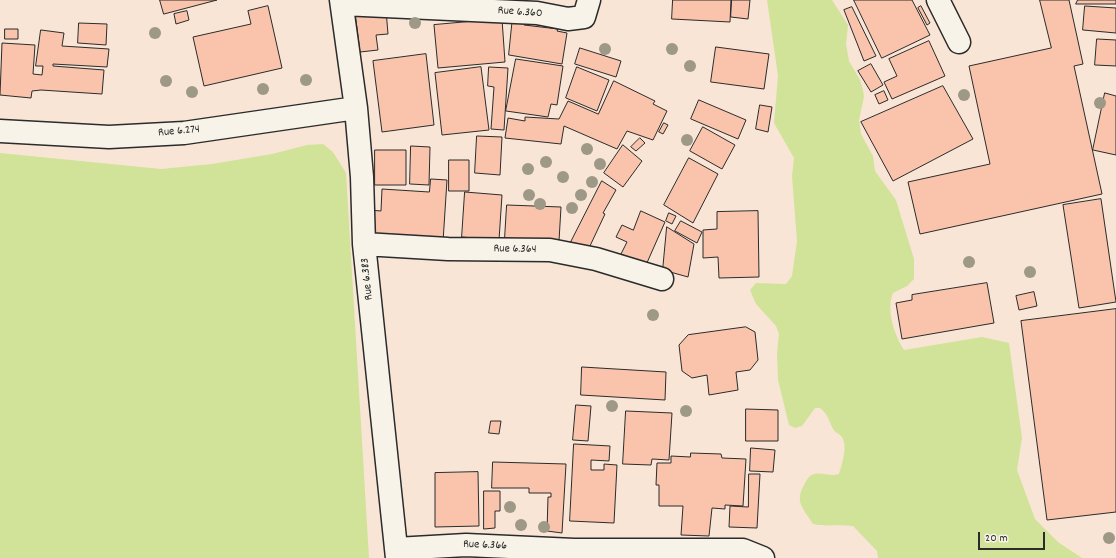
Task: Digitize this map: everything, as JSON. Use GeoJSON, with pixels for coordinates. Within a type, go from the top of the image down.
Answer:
{"type":"FeatureCollection","features":[{"type":"Feature","properties":{"kind":"street","name":"Rue 6.360"},"geometry":{"type":"LineString","coordinates":[[342,2],[537,13],[568,19],[584,17],[589,0]]}},
{"type":"Feature","properties":{"kind":"street"},"geometry":{"type":"LineString","coordinates":[[938,0],[959,42]]}},
{"type":"Feature","properties":{"kind":"street","name":"Rue 6.383"},"geometry":{"type":"LineString","coordinates":[[342,2],[356,108],[362,176],[364,244],[396,553]]}},
{"type":"Feature","properties":{"kind":"street","name":"Rue 6.274"},"geometry":{"type":"LineString","coordinates":[[0,131],[109,137],[184,133],[356,108]]}},
{"type":"Feature","properties":{"kind":"street","name":"Rue 6.364"},"geometry":{"type":"LineString","coordinates":[[364,244],[448,249],[550,250],[596,259],[662,279]]}},
{"type":"Feature","properties":{"kind":"street","name":"Rue 6.366"},"geometry":{"type":"LineString","coordinates":[[396,553],[466,545],[573,554],[743,550],[763,558]]}},
{"type":"Feature","properties":{"kind":"green space"},"geometry":{"type":"Polygon","coordinates":[[[767,0],[832,0],[848,25],[846,44],[849,61],[860,80],[864,97],[859,120],[861,134],[873,156],[875,171],[896,200],[914,259],[914,279],[907,286],[893,293],[891,300],[890,307],[892,322],[897,337],[904,350],[982,337],[1009,343],[1022,438],[1017,470],[1035,519],[1058,542],[1082,558],[878,558],[877,551],[853,526],[813,524],[801,505],[801,491],[810,476],[814,474],[839,474],[844,456],[844,441],[842,437],[834,430],[827,415],[820,408],[815,408],[802,426],[795,428],[789,425],[778,380],[777,353],[779,334],[776,326],[756,304],[750,290],[756,283],[786,284],[792,276],[797,241],[792,176],[794,158],[774,123],[778,76],[767,0]]]}},
{"type":"Feature","properties":{"kind":"green space"},"geometry":{"type":"Polygon","coordinates":[[[323,144],[333,152],[346,173],[369,558],[0,558],[0,153],[161,169],[212,164],[272,154],[307,145],[323,144]]]}},
{"type":"Feature","properties":{"kind":"building"},"geometry":{"type":"Polygon","coordinates":[[[160,0],[217,0],[164,14],[160,0]]]}},
{"type":"Feature","properties":{"kind":"building"},"geometry":{"type":"Polygon","coordinates":[[[673,0],[731,0],[730,22],[672,19],[673,0]]]}},
{"type":"Feature","properties":{"kind":"building"},"geometry":{"type":"Polygon","coordinates":[[[732,0],[750,0],[748,19],[731,17],[732,0]]]}},
{"type":"Feature","properties":{"kind":"building"},"geometry":{"type":"Polygon","coordinates":[[[854,0],[912,0],[930,35],[882,58],[854,0]]]}},
{"type":"Feature","properties":{"kind":"building"},"geometry":{"type":"Polygon","coordinates":[[[1040,0],[1069,0],[1083,64],[1074,66],[1102,194],[920,234],[908,182],[990,164],[969,66],[1051,48],[1040,0]]]}},
{"type":"Feature","properties":{"kind":"building"},"geometry":{"type":"Polygon","coordinates":[[[1078,0],[1116,0],[1116,4],[1076,4],[1078,0]]]}},
{"type":"Feature","properties":{"kind":"building"},"geometry":{"type":"Polygon","coordinates":[[[268,6],[282,68],[204,86],[193,37],[251,24],[248,11],[268,6]]]}},
{"type":"Feature","properties":{"kind":"building"},"geometry":{"type":"Polygon","coordinates":[[[921,6],[930,23],[927,25],[918,8],[921,6]]]}},
{"type":"Feature","properties":{"kind":"building"},"geometry":{"type":"Polygon","coordinates":[[[1085,6],[1116,8],[1116,33],[1083,30],[1085,6]]]}},
{"type":"Feature","properties":{"kind":"building"},"geometry":{"type":"Polygon","coordinates":[[[852,7],[876,56],[864,61],[844,10],[852,7]]]}},
{"type":"Feature","properties":{"kind":"building"},"geometry":{"type":"Polygon","coordinates":[[[386,10],[388,34],[376,35],[378,50],[360,52],[355,13],[386,10]]]}},
{"type":"Feature","properties":{"kind":"building"},"geometry":{"type":"Polygon","coordinates":[[[187,11],[189,20],[176,24],[174,14],[187,11]]]}},
{"type":"Feature","properties":{"kind":"building"},"geometry":{"type":"Polygon","coordinates":[[[513,16],[525,17],[524,25],[558,29],[557,31],[567,33],[562,64],[509,55],[513,16]]]}},
{"type":"Feature","properties":{"kind":"building"},"geometry":{"type":"Polygon","coordinates":[[[502,19],[505,62],[438,68],[434,25],[502,19]]]}},
{"type":"Feature","properties":{"kind":"building"},"geometry":{"type":"Polygon","coordinates":[[[79,23],[107,24],[106,45],[78,43],[79,23]]]}},
{"type":"Feature","properties":{"kind":"building"},"geometry":{"type":"Polygon","coordinates":[[[5,29],[18,29],[18,39],[5,39],[5,29]]]}},
{"type":"Feature","properties":{"kind":"building"},"geometry":{"type":"Polygon","coordinates":[[[41,30],[64,33],[62,46],[109,49],[107,67],[53,64],[53,66],[104,70],[102,94],[41,90],[32,91],[31,98],[0,95],[2,43],[35,45],[33,74],[42,75],[43,66],[36,66],[41,30]]]}},
{"type":"Feature","properties":{"kind":"building"},"geometry":{"type":"Polygon","coordinates":[[[1097,39],[1116,40],[1116,66],[1095,65],[1097,39]]]}},
{"type":"Feature","properties":{"kind":"building"},"geometry":{"type":"Polygon","coordinates":[[[929,41],[945,76],[892,99],[884,82],[897,76],[889,59],[929,41]]]}},
{"type":"Feature","properties":{"kind":"building"},"geometry":{"type":"Polygon","coordinates":[[[716,47],[769,54],[764,89],[711,82],[716,47]]]}},
{"type":"Feature","properties":{"kind":"building"},"geometry":{"type":"Polygon","coordinates":[[[580,48],[621,61],[616,77],[575,64],[580,48]]]}},
{"type":"Feature","properties":{"kind":"building"},"geometry":{"type":"Polygon","coordinates":[[[426,54],[434,125],[382,132],[373,61],[426,54]]]}},
{"type":"Feature","properties":{"kind":"building"},"geometry":{"type":"Polygon","coordinates":[[[516,59],[563,66],[557,105],[551,104],[548,117],[506,111],[516,59]]]}},
{"type":"Feature","properties":{"kind":"building"},"geometry":{"type":"Polygon","coordinates":[[[871,64],[883,85],[871,92],[858,71],[871,64]]]}},
{"type":"Feature","properties":{"kind":"building"},"geometry":{"type":"Polygon","coordinates":[[[481,67],[489,130],[442,135],[435,73],[481,67]]]}},
{"type":"Feature","properties":{"kind":"building"},"geometry":{"type":"Polygon","coordinates":[[[489,67],[508,68],[504,130],[491,129],[494,87],[488,86],[489,67]]]}},
{"type":"Feature","properties":{"kind":"building"},"geometry":{"type":"Polygon","coordinates":[[[577,67],[609,80],[597,111],[566,98],[577,67]]]}},
{"type":"Feature","properties":{"kind":"building"},"geometry":{"type":"Polygon","coordinates":[[[614,81],[655,101],[653,104],[667,111],[653,140],[627,131],[617,149],[564,126],[561,144],[505,138],[508,118],[525,121],[525,117],[559,119],[568,101],[598,114],[614,81]]]}},
{"type":"Feature","properties":{"kind":"building"},"geometry":{"type":"Polygon","coordinates":[[[943,86],[973,139],[893,181],[861,122],[943,86]]]}},
{"type":"Feature","properties":{"kind":"building"},"geometry":{"type":"Polygon","coordinates":[[[884,91],[888,100],[879,104],[875,95],[884,91]]]}},
{"type":"Feature","properties":{"kind":"building"},"geometry":{"type":"Polygon","coordinates":[[[1105,93],[1116,96],[1116,155],[1093,150],[1105,93]]]}},
{"type":"Feature","properties":{"kind":"building"},"geometry":{"type":"Polygon","coordinates":[[[699,100],[746,120],[738,139],[691,119],[699,100]]]}},
{"type":"Feature","properties":{"kind":"building"},"geometry":{"type":"Polygon","coordinates":[[[760,105],[772,107],[768,132],[756,129],[760,105]]]}},
{"type":"Feature","properties":{"kind":"building"},"geometry":{"type":"Polygon","coordinates":[[[664,123],[668,125],[663,134],[659,132],[664,123]]]}},
{"type":"Feature","properties":{"kind":"building"},"geometry":{"type":"Polygon","coordinates":[[[703,127],[735,145],[722,169],[690,151],[703,127]]]}},
{"type":"Feature","properties":{"kind":"building"},"geometry":{"type":"Polygon","coordinates":[[[477,136],[502,137],[500,175],[475,173],[477,136]]]}},
{"type":"Feature","properties":{"kind":"building"},"geometry":{"type":"Polygon","coordinates":[[[640,138],[645,143],[636,151],[631,147],[640,138]]]}},
{"type":"Feature","properties":{"kind":"building"},"geometry":{"type":"Polygon","coordinates":[[[623,145],[642,161],[623,187],[604,173],[623,145]]]}},
{"type":"Feature","properties":{"kind":"building"},"geometry":{"type":"Polygon","coordinates":[[[411,146],[430,147],[429,185],[410,184],[411,146]]]}},
{"type":"Feature","properties":{"kind":"building"},"geometry":{"type":"Polygon","coordinates":[[[375,150],[406,150],[406,185],[375,185],[375,150]]]}},
{"type":"Feature","properties":{"kind":"building"},"geometry":{"type":"Polygon","coordinates":[[[689,158],[718,174],[693,223],[664,205],[689,158]]]}},
{"type":"Feature","properties":{"kind":"building"},"geometry":{"type":"Polygon","coordinates":[[[449,160],[469,160],[469,191],[449,191],[449,160]]]}},
{"type":"Feature","properties":{"kind":"building"},"geometry":{"type":"Polygon","coordinates":[[[431,179],[447,180],[443,242],[369,238],[369,210],[381,211],[382,189],[429,192],[431,179]]]}},
{"type":"Feature","properties":{"kind":"building"},"geometry":{"type":"Polygon","coordinates":[[[602,181],[616,190],[603,213],[605,214],[589,248],[571,242],[602,181]]]}},
{"type":"Feature","properties":{"kind":"building"},"geometry":{"type":"Polygon","coordinates":[[[465,192],[502,195],[499,240],[462,237],[465,192]]]}},
{"type":"Feature","properties":{"kind":"building"},"geometry":{"type":"Polygon","coordinates":[[[1101,199],[1116,302],[1079,308],[1063,205],[1101,199]]]}},
{"type":"Feature","properties":{"kind":"building"},"geometry":{"type":"Polygon","coordinates":[[[507,205],[561,207],[559,241],[505,238],[507,205]]]}},
{"type":"Feature","properties":{"kind":"building"},"geometry":{"type":"Polygon","coordinates":[[[641,211],[665,222],[646,265],[621,254],[627,242],[616,237],[622,225],[633,230],[641,211]]]}},
{"type":"Feature","properties":{"kind":"building"},"geometry":{"type":"Polygon","coordinates":[[[758,211],[759,277],[719,278],[718,257],[703,258],[703,230],[717,229],[717,212],[758,211]]]}},
{"type":"Feature","properties":{"kind":"building"},"geometry":{"type":"Polygon","coordinates":[[[669,213],[676,216],[672,224],[666,221],[669,213]]]}},
{"type":"Feature","properties":{"kind":"building"},"geometry":{"type":"Polygon","coordinates":[[[681,221],[702,232],[697,243],[675,231],[681,221]]]}},
{"type":"Feature","properties":{"kind":"building"},"geometry":{"type":"Polygon","coordinates":[[[667,227],[694,244],[688,277],[663,270],[667,227]]]}},
{"type":"Feature","properties":{"kind":"building"},"geometry":{"type":"Polygon","coordinates":[[[987,283],[994,323],[902,339],[896,303],[912,300],[912,295],[987,283]]]}},
{"type":"Feature","properties":{"kind":"building"},"geometry":{"type":"Polygon","coordinates":[[[1034,292],[1037,306],[1019,310],[1016,296],[1034,292]]]}},
{"type":"Feature","properties":{"kind":"building"},"geometry":{"type":"Polygon","coordinates":[[[1116,309],[1116,512],[1047,520],[1021,321],[1116,309]]]}},
{"type":"Feature","properties":{"kind":"building"},"geometry":{"type":"Polygon","coordinates":[[[746,327],[755,332],[758,360],[750,370],[736,372],[738,390],[709,395],[707,375],[692,378],[682,371],[679,345],[688,335],[746,327]]]}},
{"type":"Feature","properties":{"kind":"building"},"geometry":{"type":"Polygon","coordinates":[[[582,367],[666,372],[665,400],[581,395],[582,367]]]}},
{"type":"Feature","properties":{"kind":"building"},"geometry":{"type":"Polygon","coordinates":[[[576,405],[591,406],[588,441],[573,440],[576,405]]]}},
{"type":"Feature","properties":{"kind":"building"},"geometry":{"type":"Polygon","coordinates":[[[746,409],[778,410],[778,441],[746,441],[746,409]]]}},
{"type":"Feature","properties":{"kind":"building"},"geometry":{"type":"Polygon","coordinates":[[[626,411],[672,413],[669,460],[652,459],[651,465],[623,464],[626,411]]]}},
{"type":"Feature","properties":{"kind":"building"},"geometry":{"type":"Polygon","coordinates":[[[491,421],[501,421],[499,434],[489,433],[491,421]]]}},
{"type":"Feature","properties":{"kind":"building"},"geometry":{"type":"Polygon","coordinates":[[[574,444],[610,446],[609,461],[591,460],[591,470],[604,470],[604,464],[617,465],[614,523],[570,521],[574,444]]]}},
{"type":"Feature","properties":{"kind":"building"},"geometry":{"type":"Polygon","coordinates":[[[751,448],[775,450],[773,472],[750,471],[751,448]]]}},
{"type":"Feature","properties":{"kind":"building"},"geometry":{"type":"Polygon","coordinates":[[[691,453],[721,454],[722,458],[746,459],[743,506],[725,505],[725,509],[712,508],[709,536],[681,535],[683,506],[659,506],[659,485],[656,485],[657,463],[671,463],[671,456],[690,457],[691,453]]]}},
{"type":"Feature","properties":{"kind":"building"},"geometry":{"type":"Polygon","coordinates":[[[493,462],[566,464],[562,533],[547,531],[548,497],[551,497],[551,493],[529,493],[529,488],[492,488],[493,462]]]}},
{"type":"Feature","properties":{"kind":"building"},"geometry":{"type":"Polygon","coordinates":[[[478,472],[479,526],[435,527],[435,473],[478,472]]]}},
{"type":"Feature","properties":{"kind":"building"},"geometry":{"type":"Polygon","coordinates":[[[749,474],[760,474],[757,528],[729,527],[730,506],[748,507],[749,474]]]}},
{"type":"Feature","properties":{"kind":"building"},"geometry":{"type":"Polygon","coordinates":[[[484,491],[500,491],[500,511],[495,511],[495,528],[484,529],[484,491]]]}}]}
